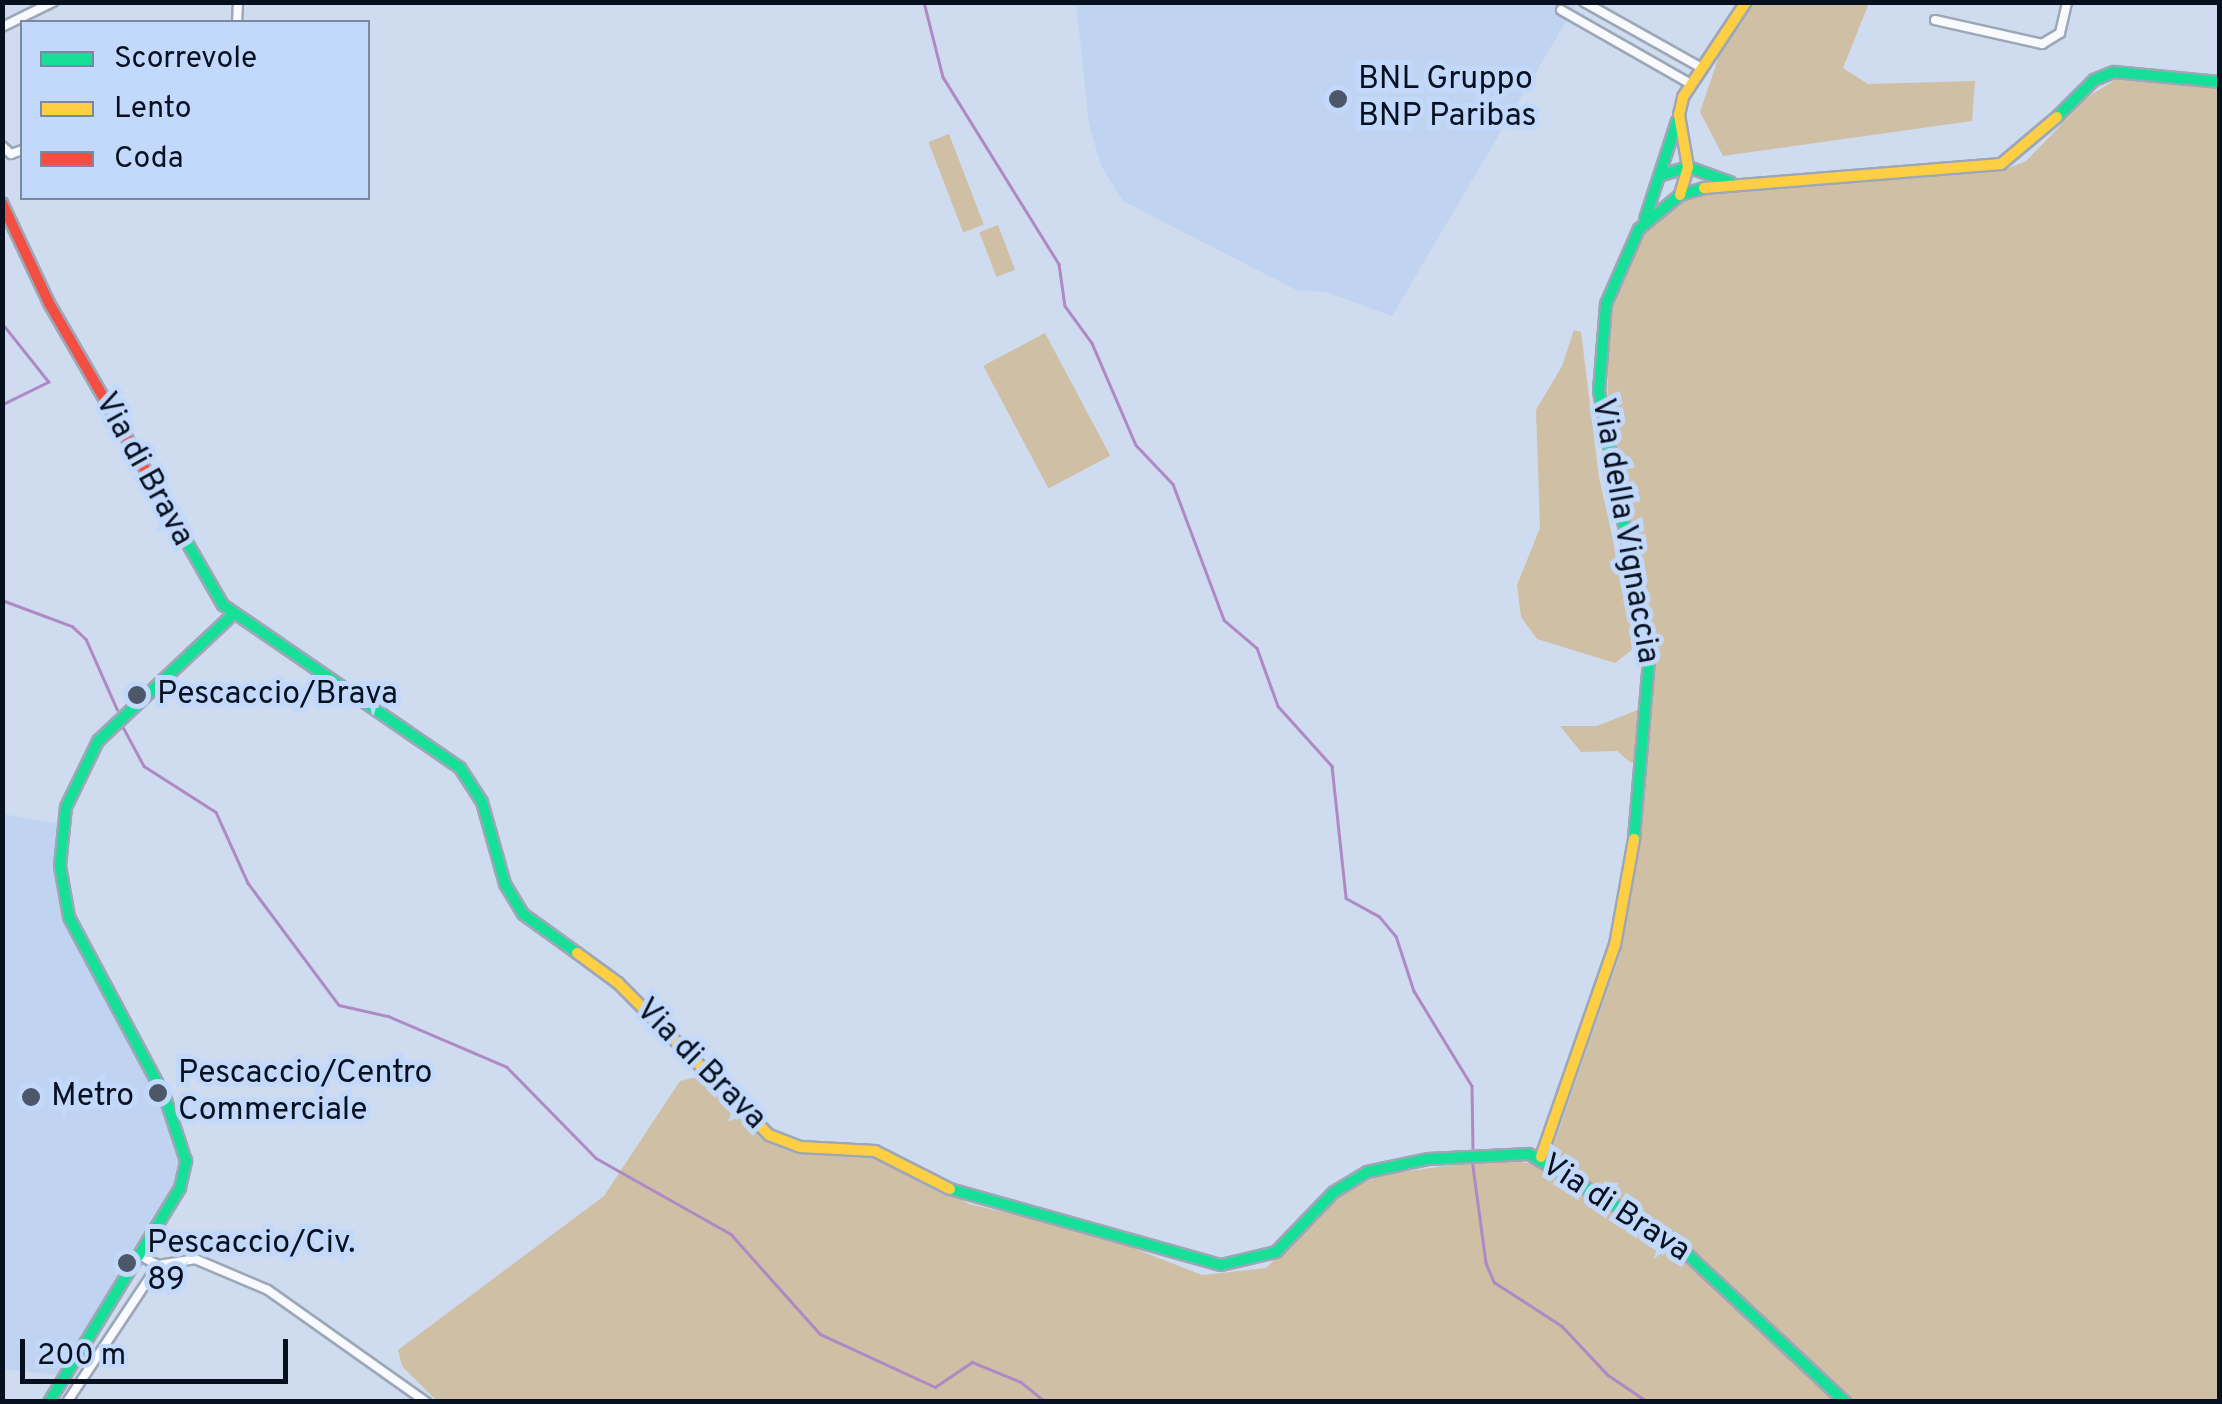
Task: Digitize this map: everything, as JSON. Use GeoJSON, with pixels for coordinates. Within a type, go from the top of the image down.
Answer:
{"type":"FeatureCollection","features":[{"type":"Feature","properties":{"kind":"street"},"geometry":{"type":"LineString","coordinates":[[2,27],[52,2]]}},
{"type":"Feature","properties":{"kind":"street"},"geometry":{"type":"LineString","coordinates":[[1584,2],[1700,67]]}},
{"type":"Feature","properties":{"kind":"street"},"geometry":{"type":"LineString","coordinates":[[1645,220],[1690,83],[1746,2]]}},
{"type":"Feature","properties":{"kind":"street"},"geometry":{"type":"LineString","coordinates":[[1935,20],[2042,44],[2060,34],[2067,2]]}},
{"type":"Feature","properties":{"kind":"street"},"geometry":{"type":"LineString","coordinates":[[1561,10],[1690,83]]}},
{"type":"Feature","properties":{"kind":"street","name":"Via della Vignaccia"},"geometry":{"type":"LineString","coordinates":[[1542,1157],[1619,932],[1639,810],[1649,661],[1598,390],[1606,304],[1645,220],[1680,195],[1734,183],[1993,166],[2023,152],[2105,74],[2127,70],[2220,82]]}},
{"type":"Feature","properties":{"kind":"street"},"geometry":{"type":"LineString","coordinates":[[1679,115],[1688,167],[1680,195]]}},
{"type":"Feature","properties":{"kind":"street"},"geometry":{"type":"LineString","coordinates":[[1662,176],[1688,167],[1734,183]]}},
{"type":"Feature","properties":{"kind":"street"},"geometry":{"type":"LineString","coordinates":[[1662,176],[1680,195]]}},
{"type":"Feature","properties":{"kind":"street","name":"Via di Brava"},"geometry":{"type":"LineString","coordinates":[[2,203],[49,303],[188,551],[232,615],[460,768],[479,796],[505,884],[520,910],[618,983],[774,1138],[801,1147],[875,1151],[965,1196],[1221,1265],[1276,1252],[1334,1192],[1367,1172],[1472,1155],[1542,1157],[1670,1238],[1844,1402]]}},
{"type":"Feature","properties":{"kind":"street"},"geometry":{"type":"LineString","coordinates":[[49,1402],[180,1188],[182,1136],[73,926],[60,866],[73,786],[110,727],[232,615]]}},
{"type":"Feature","properties":{"kind":"street"},"geometry":{"type":"LineString","coordinates":[[139,1254],[158,1265],[195,1259],[268,1290],[426,1402]]}},
{"type":"Feature","properties":{"kind":"street"},"geometry":{"type":"LineString","coordinates":[[67,1402],[158,1265]]}},
{"type":"Feature","properties":{"kind":"shaded area"},"geometry":{"type":"Polygon","coordinates":[[[1076,3],[1577,3],[1392,316],[1326,292],[1296,290],[1123,201],[1101,166],[1089,124],[1076,3]]]}},
{"type":"Feature","properties":{"kind":"shaded area"},"geometry":{"type":"Polygon","coordinates":[[[1755,3],[1869,3],[1843,68],[1868,84],[1975,81],[1972,121],[1723,156],[1700,112],[1719,56],[1755,3]]]}},
{"type":"Feature","properties":{"kind":"shaded area"},"geometry":{"type":"Polygon","coordinates":[[[2117,79],[2219,89],[2219,1401],[438,1402],[402,1366],[398,1350],[604,1196],[680,1081],[701,1076],[788,1150],[883,1159],[969,1204],[1092,1232],[1202,1275],[1266,1268],[1343,1193],[1381,1175],[1501,1158],[1546,1167],[1619,957],[1642,830],[1654,669],[1607,432],[1609,298],[1652,219],[1671,205],[1710,190],[2002,171],[2026,161],[2089,96],[2117,79]]]}},
{"type":"Feature","properties":{"kind":"shaded area"},"geometry":{"type":"Polygon","coordinates":[[[949,134],[984,225],[963,232],[928,142],[949,134]]]}},
{"type":"Feature","properties":{"kind":"shaded area"},"geometry":{"type":"Polygon","coordinates":[[[998,225],[1015,270],[997,277],[979,232],[998,225]]]}},
{"type":"Feature","properties":{"kind":"shaded area"},"geometry":{"type":"Polygon","coordinates":[[[1574,330],[1581,332],[1599,477],[1637,646],[1615,663],[1537,639],[1521,617],[1517,585],[1540,528],[1536,410],[1562,366],[1574,330]]]}},
{"type":"Feature","properties":{"kind":"shaded area"},"geometry":{"type":"Polygon","coordinates":[[[1045,333],[1110,456],[1048,489],[983,366],[1045,333]]]}},
{"type":"Feature","properties":{"kind":"shaded area"},"geometry":{"type":"Polygon","coordinates":[[[1645,707],[1639,759],[1631,763],[1617,751],[1581,752],[1560,726],[1597,726],[1645,707]]]}},
{"type":"Feature","properties":{"kind":"shaded area"},"geometry":{"type":"Polygon","coordinates":[[[2,814],[63,824],[60,858],[78,936],[177,1122],[184,1175],[65,1376],[3,1369],[2,814]]]}},
{"type":"Feature","properties":{"kind":"waterway"},"geometry":{"type":"LineString","coordinates":[[924,2],[943,77],[1059,264],[1065,306],[1092,343],[1136,445],[1173,484],[1224,620],[1257,648],[1278,706],[1332,766],[1346,898],[1379,916],[1396,936],[1414,991],[1472,1086],[1473,1151]]}},
{"type":"Feature","properties":{"kind":"waterway"},"geometry":{"type":"LineString","coordinates":[[2,323],[49,382],[2,405]]}},
{"type":"Feature","properties":{"kind":"waterway"},"geometry":{"type":"LineString","coordinates":[[2,600],[72,626],[86,639],[117,709]]}},
{"type":"Feature","properties":{"kind":"waterway"},"geometry":{"type":"LineString","coordinates":[[123,727],[144,766],[216,812],[248,883],[339,1005],[388,1016],[507,1067],[596,1158],[731,1234],[820,1334],[935,1387],[972,1362],[1021,1382],[1046,1402]]}},
{"type":"Feature","properties":{"kind":"waterway"},"geometry":{"type":"LineString","coordinates":[[1472,1159],[1486,1263],[1494,1282],[1562,1326],[1608,1375],[1648,1402]]}},
{"type":"Feature","properties":{"kind":"traffic: fast"},"geometry":{"type":"LineString","coordinates":[[2057,117],[2094,80],[2114,72],[2220,82]]}},
{"type":"Feature","properties":{"kind":"traffic: fast"},"geometry":{"type":"LineString","coordinates":[[1645,219],[1677,121]]}},
{"type":"Feature","properties":{"kind":"traffic: fast"},"geometry":{"type":"LineString","coordinates":[[1662,175],[1688,167],[1730,182]]}},
{"type":"Feature","properties":{"kind":"traffic: fast"},"geometry":{"type":"LineString","coordinates":[[1634,839],[1649,661],[1599,391],[1606,304],[1639,229],[1680,195],[1704,188]]}},
{"type":"Feature","properties":{"kind":"traffic: fast"},"geometry":{"type":"LineString","coordinates":[[153,483],[223,605],[460,768],[482,802],[505,884],[523,914],[577,953]]}},
{"type":"Feature","properties":{"kind":"traffic: fast"},"geometry":{"type":"LineString","coordinates":[[49,1402],[180,1188],[186,1161],[165,1097],[69,917],[60,866],[66,807],[98,741],[232,615]]}},
{"type":"Feature","properties":{"kind":"traffic: fast"},"geometry":{"type":"LineString","coordinates":[[950,1189],[1221,1265],[1276,1252],[1334,1192],[1367,1172],[1428,1159],[1529,1154],[1670,1238],[1845,1402]]}},
{"type":"Feature","properties":{"kind":"traffic: slow"},"geometry":{"type":"LineString","coordinates":[[1680,195],[1688,167],[1679,115],[1683,97],[1746,2]]}},
{"type":"Feature","properties":{"kind":"traffic: slow"},"geometry":{"type":"LineString","coordinates":[[1704,188],[2001,164],[2057,117]]}},
{"type":"Feature","properties":{"kind":"traffic: slow"},"geometry":{"type":"LineString","coordinates":[[1541,1157],[1615,945],[1634,839]]}},
{"type":"Feature","properties":{"kind":"traffic: slow"},"geometry":{"type":"LineString","coordinates":[[577,953],[618,983],[769,1135],[801,1147],[875,1151],[950,1189]]}},
{"type":"Feature","properties":{"kind":"traffic: jam"},"geometry":{"type":"LineString","coordinates":[[2,203],[49,303],[153,483]]}},
{"type":"Feature","properties":{"kind":"place","name":"BNL Gruppo BNP Paribas"},"geometry":{"type":"Point","coordinates":[1338,99]}},
{"type":"Feature","properties":{"kind":"place","name":"Pescaccio/Brava"},"geometry":{"type":"Point","coordinates":[137,695]}},
{"type":"Feature","properties":{"kind":"place","name":"Pescaccio/Centro Commerciale"},"geometry":{"type":"Point","coordinates":[158,1093]}},
{"type":"Feature","properties":{"kind":"place","name":"Metro"},"geometry":{"type":"Point","coordinates":[31,1097]}},
{"type":"Feature","properties":{"kind":"place","name":"Pescaccio/Civ. 89"},"geometry":{"type":"Point","coordinates":[127,1263]}}]}
